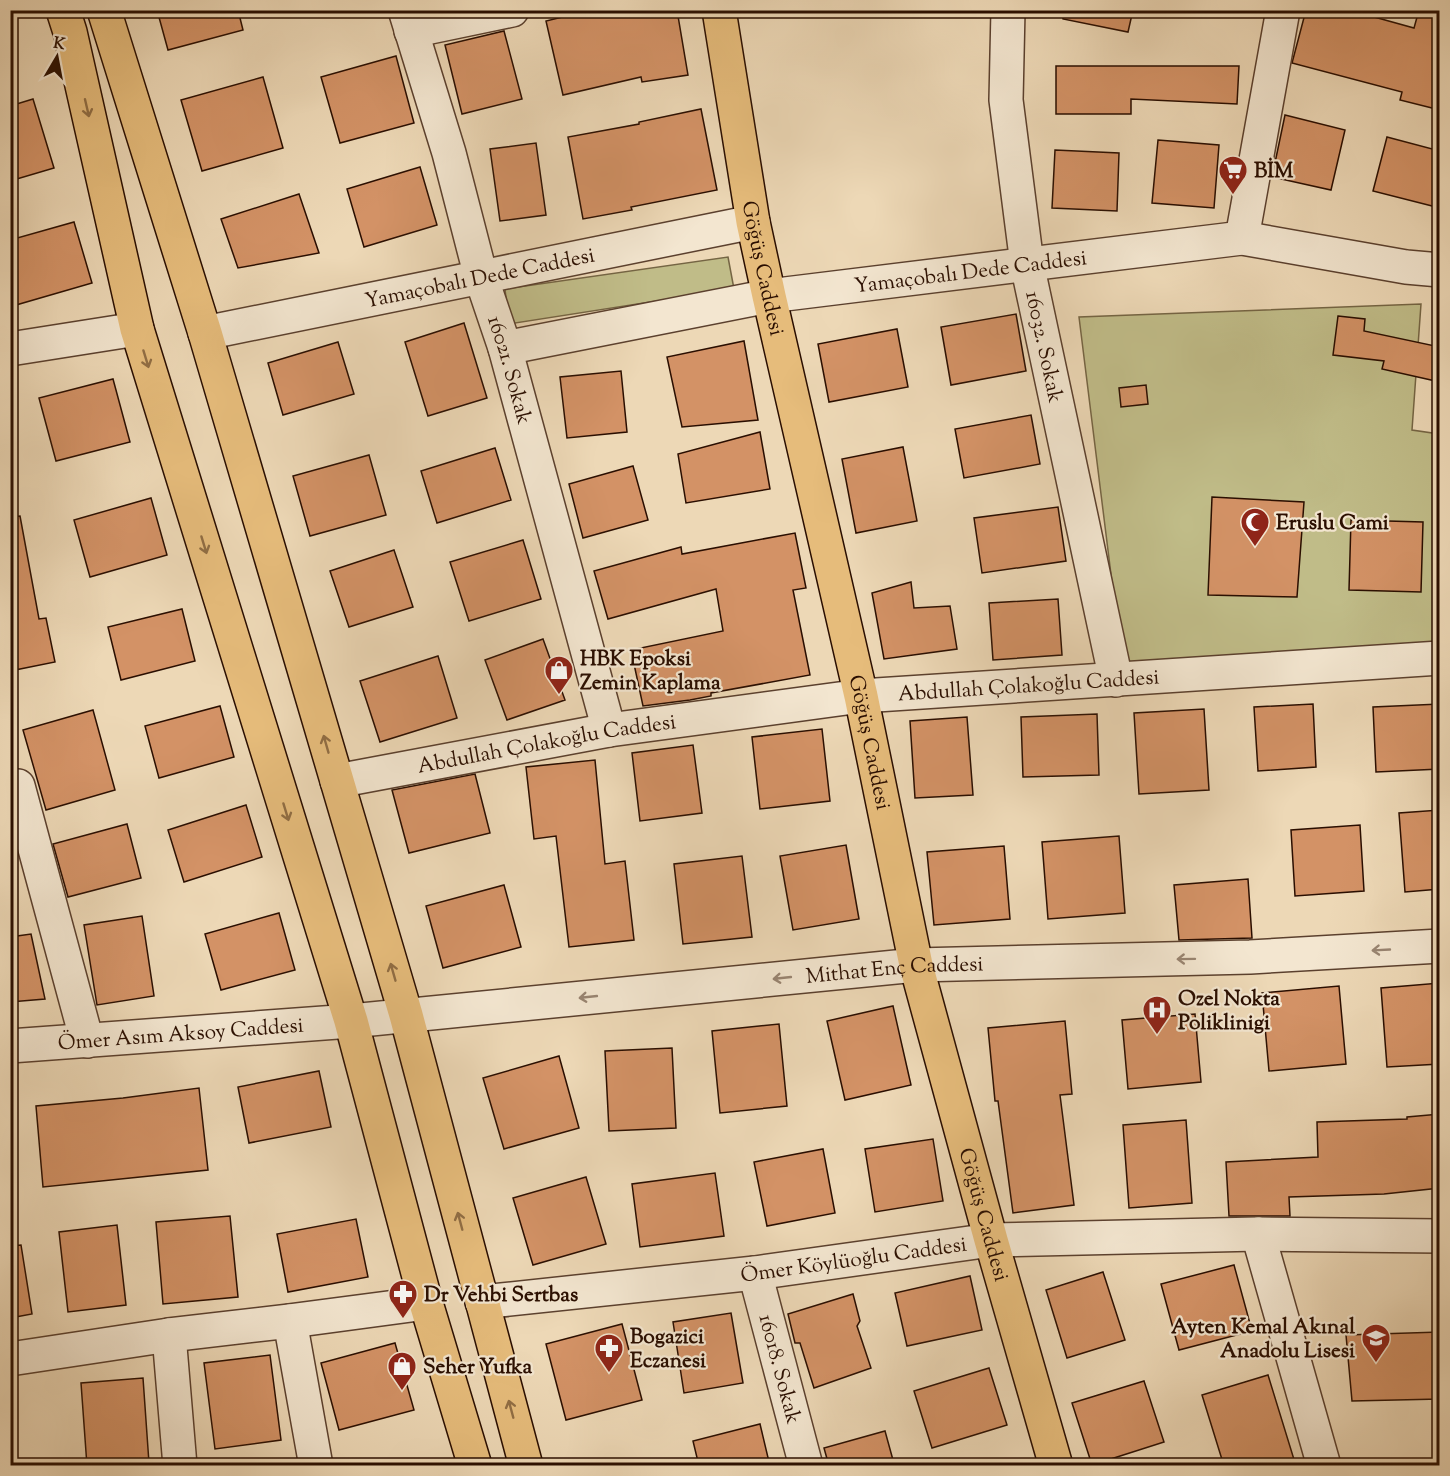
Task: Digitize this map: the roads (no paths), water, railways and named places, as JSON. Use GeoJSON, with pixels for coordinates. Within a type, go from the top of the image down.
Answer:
{"type":"FeatureCollection","features":[{"type":"Feature","properties":{"kind":"main road"},"geometry":{"type":"LineString","coordinates":[[63,10],[70,32],[136,328],[351,1021],[426,1303],[475,1466]]}},
{"type":"Feature","properties":{"kind":"main road"},"geometry":{"type":"LineString","coordinates":[[104,10],[206,333],[406,1015],[526,1466]]}},
{"type":"Feature","properties":{"kind":"main road","name":"Göğüş Caddesi"},"geometry":{"type":"LineString","coordinates":[[719,10],[753,222],[861,696],[916,965],[1056,1466]]}},
{"type":"Feature","properties":{"kind":"street"},"geometry":{"type":"LineString","coordinates":[[408,21],[512,10]]}},
{"type":"Feature","properties":{"kind":"street","name":"16032. Sokak"},"geometry":{"type":"LineString","coordinates":[[1008,10],[1006,100],[1027,264],[1116,680]]}},
{"type":"Feature","properties":{"kind":"street"},"geometry":{"type":"LineString","coordinates":[[1242,238],[1283,10]]}},
{"type":"Feature","properties":{"kind":"street","name":"16021. Sokak"},"geometry":{"type":"LineString","coordinates":[[408,21],[449,153],[482,277],[505,348],[609,730]]}},
{"type":"Feature","properties":{"kind":"street","name":"Yamaçobalı Dede Caddesi"},"geometry":{"type":"LineString","coordinates":[[206,333],[753,222]]}},
{"type":"Feature","properties":{"kind":"street","name":"Yamaçobalı Dede Caddesi"},"geometry":{"type":"LineString","coordinates":[[505,348],[769,296],[1242,238],[1406,267],[1440,270]]}},
{"type":"Feature","properties":{"kind":"street"},"geometry":{"type":"LineString","coordinates":[[10,349],[136,328]]}},
{"type":"Feature","properties":{"kind":"street","name":"Abdullah Çolakoğlu Caddesi"},"geometry":{"type":"LineString","coordinates":[[337,781],[609,730],[861,696],[1440,658]]}},
{"type":"Feature","properties":{"kind":"street"},"geometry":{"type":"LineString","coordinates":[[10,786],[18,786],[87,1041]]}},
{"type":"Feature","properties":{"kind":"street","name":"Mithat Enç Caddesi"},"geometry":{"type":"LineString","coordinates":[[351,1021],[916,965],[1250,957],[1440,946]]}},
{"type":"Feature","properties":{"kind":"street","name":"Ömer Asım Aksoy Caddesi"},"geometry":{"type":"LineString","coordinates":[[10,1046],[351,1021]]}},
{"type":"Feature","properties":{"kind":"street"},"geometry":{"type":"LineString","coordinates":[[1258,1234],[1324,1466]]}},
{"type":"Feature","properties":{"kind":"street","name":"Ömer Köylüoğlu Caddesi"},"geometry":{"type":"LineString","coordinates":[[482,1302],[755,1273],[991,1240],[1258,1234],[1440,1236]]}},
{"type":"Feature","properties":{"kind":"street","name":"16018. Sokak"},"geometry":{"type":"LineString","coordinates":[[755,1273],[806,1466]]}},
{"type":"Feature","properties":{"kind":"street"},"geometry":{"type":"LineString","coordinates":[[10,1359],[169,1335],[426,1303]]}},
{"type":"Feature","properties":{"kind":"street"},"geometry":{"type":"LineString","coordinates":[[290,1321],[316,1466]]}},
{"type":"Feature","properties":{"kind":"street"},"geometry":{"type":"LineString","coordinates":[[169,1335],[180,1466]]}},
{"type":"Feature","properties":{"kind":"place","name":"BİM"},"geometry":{"type":"Point","coordinates":[1233,196]}},
{"type":"Feature","properties":{"kind":"place","name":"Eruslu Cami"},"geometry":{"type":"Point","coordinates":[1255,548]}},
{"type":"Feature","properties":{"kind":"place","name":"HBK Epoksi Zemin Kaplama"},"geometry":{"type":"Point","coordinates":[559,696]}},
{"type":"Feature","properties":{"kind":"place","name":"Ozel Nokta Poliklinigi"},"geometry":{"type":"Point","coordinates":[1157,1036]}},
{"type":"Feature","properties":{"kind":"place","name":"Dr Vehbi Sertbas"},"geometry":{"type":"Point","coordinates":[403,1320]}},
{"type":"Feature","properties":{"kind":"place","name":"Ayten Kemal Akınal Anadolu Lisesi"},"geometry":{"type":"Point","coordinates":[1376,1364]}},
{"type":"Feature","properties":{"kind":"place","name":"Bogazici Eczanesi"},"geometry":{"type":"Point","coordinates":[609,1374]}},
{"type":"Feature","properties":{"kind":"place","name":"Seher Yufka"},"geometry":{"type":"Point","coordinates":[402,1392]}}]}
